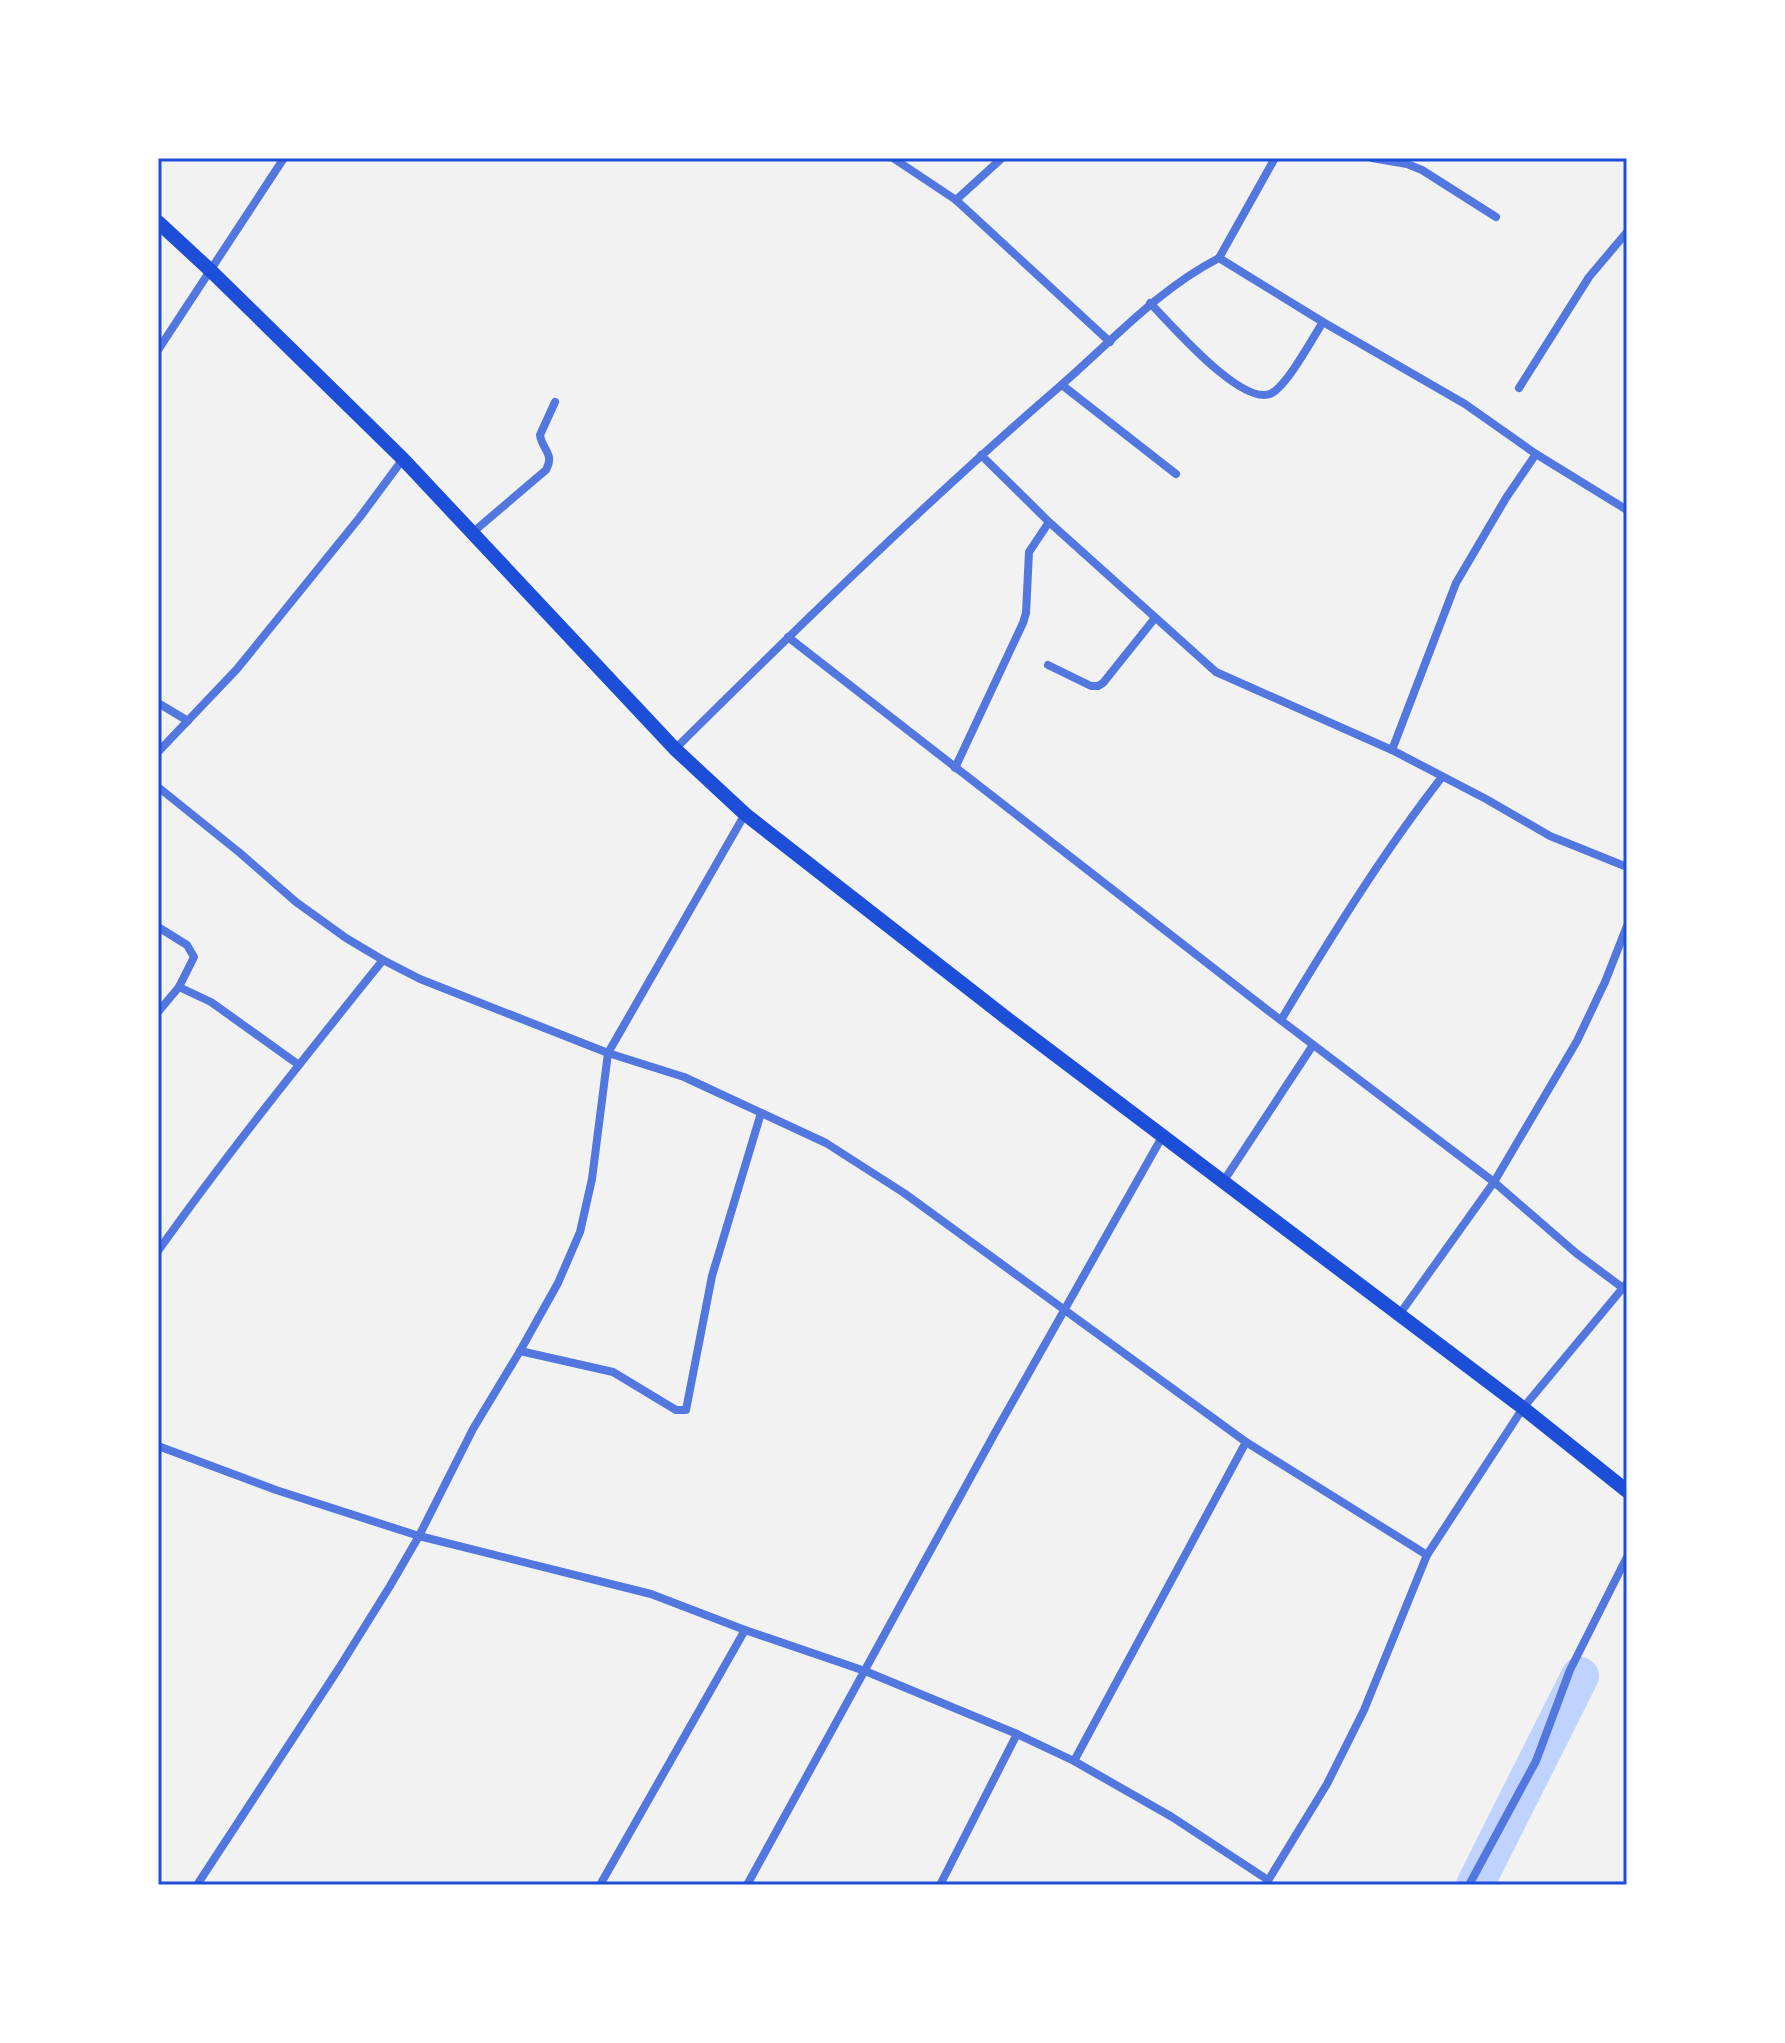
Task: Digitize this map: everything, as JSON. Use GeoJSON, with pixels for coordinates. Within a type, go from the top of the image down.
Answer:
{"type":"FeatureCollection","features":[{"type":"Feature","properties":{"kind":"main road"},"geometry":{"type":"LineString","coordinates":[[158,222],[403,459],[675,749],[745,814],[1009,1020],[1523,1408],[1627,1491]]}},
{"type":"Feature","properties":{"kind":"street"},"geometry":{"type":"LineString","coordinates":[[158,350],[284,158]]}},
{"type":"Feature","properties":{"kind":"street"},"geometry":{"type":"LineString","coordinates":[[893,158],[956,200],[1110,342]]}},
{"type":"Feature","properties":{"kind":"street"},"geometry":{"type":"LineString","coordinates":[[956,200],[1002,158]]}},
{"type":"Feature","properties":{"kind":"street"},"geometry":{"type":"LineString","coordinates":[[675,749],[788,637],[981,455],[1150,303],[1197,269],[1219,258],[1275,158]]}},
{"type":"Feature","properties":{"kind":"street"},"geometry":{"type":"LineString","coordinates":[[1372,158],[1422,170],[1496,217]]}},
{"type":"Feature","properties":{"kind":"street"},"geometry":{"type":"LineString","coordinates":[[1519,388],[1589,277],[1627,232]]}},
{"type":"Feature","properties":{"kind":"street"},"geometry":{"type":"LineString","coordinates":[[1219,258],[1465,404],[1536,454],[1627,510]]}},
{"type":"Feature","properties":{"kind":"street"},"geometry":{"type":"LineString","coordinates":[[1150,303],[1218,371],[1243,389],[1261,396],[1271,393],[1283,382],[1323,322]]}},
{"type":"Feature","properties":{"kind":"street"},"geometry":{"type":"LineString","coordinates":[[1062,385],[1176,474]]}},
{"type":"Feature","properties":{"kind":"street"},"geometry":{"type":"LineString","coordinates":[[472,533],[546,470],[550,456],[540,435],[555,402]]}},
{"type":"Feature","properties":{"kind":"street"},"geometry":{"type":"LineString","coordinates":[[1392,750],[1456,583],[1536,454]]}},
{"type":"Feature","properties":{"kind":"street"},"geometry":{"type":"LineString","coordinates":[[981,455],[1049,522],[1216,672],[1392,750],[1550,836],[1627,867]]}},
{"type":"Feature","properties":{"kind":"street"},"geometry":{"type":"LineString","coordinates":[[158,752],[237,669],[403,459]]}},
{"type":"Feature","properties":{"kind":"street"},"geometry":{"type":"LineString","coordinates":[[955,768],[1023,623],[1029,552],[1049,522]]}},
{"type":"Feature","properties":{"kind":"street"},"geometry":{"type":"LineString","coordinates":[[1048,665],[1091,686],[1101,685],[1155,618]]}},
{"type":"Feature","properties":{"kind":"street"},"geometry":{"type":"LineString","coordinates":[[158,1446],[276,1490],[419,1536],[651,1594],[865,1671],[1074,1761],[1172,1817],[1267,1883],[1327,1784],[1358,1722],[1427,1555],[1523,1408],[1626,1287],[1576,1253],[1494,1182],[788,637]]}},
{"type":"Feature","properties":{"kind":"street"},"geometry":{"type":"LineString","coordinates":[[158,703],[188,721]]}},
{"type":"Feature","properties":{"kind":"street"},"geometry":{"type":"LineString","coordinates":[[1281,1020],[1395,838],[1442,777]]}},
{"type":"Feature","properties":{"kind":"street"},"geometry":{"type":"LineString","coordinates":[[158,787],[296,902],[383,960],[420,979],[608,1053],[684,1077],[826,1143],[904,1193],[1246,1442],[1427,1555]]}},
{"type":"Feature","properties":{"kind":"street"},"geometry":{"type":"LineString","coordinates":[[197,1885],[339,1668],[419,1536],[473,1429],[558,1283],[580,1232],[592,1179],[608,1053],[745,814]]}},
{"type":"Feature","properties":{"kind":"street"},"geometry":{"type":"LineString","coordinates":[[1399,1315],[1494,1182],[1577,1041],[1627,926]]}},
{"type":"Feature","properties":{"kind":"street"},"geometry":{"type":"LineString","coordinates":[[158,927],[187,945],[194,957],[179,987],[158,1012]]}},
{"type":"Feature","properties":{"kind":"street"},"geometry":{"type":"LineString","coordinates":[[158,1251],[383,960]]}},
{"type":"Feature","properties":{"kind":"street"},"geometry":{"type":"LineString","coordinates":[[179,987],[211,1002],[299,1065]]}},
{"type":"Feature","properties":{"kind":"street"},"geometry":{"type":"LineString","coordinates":[[1223,1182],[1313,1045]]}},
{"type":"Feature","properties":{"kind":"street"},"geometry":{"type":"LineString","coordinates":[[520,1351],[613,1372],[676,1410],[686,1410],[712,1276],[761,1113]]}},
{"type":"Feature","properties":{"kind":"street"},"geometry":{"type":"LineString","coordinates":[[747,1885],[1162,1137]]}},
{"type":"Feature","properties":{"kind":"street"},"geometry":{"type":"LineString","coordinates":[[1074,1761],[1246,1442]]}},
{"type":"Feature","properties":{"kind":"street"},"geometry":{"type":"LineString","coordinates":[[1469,1885],[1536,1761],[1570,1670],[1627,1557]]}},
{"type":"Feature","properties":{"kind":"street"},"geometry":{"type":"LineString","coordinates":[[600,1885],[745,1630]]}},
{"type":"Feature","properties":{"kind":"street"},"geometry":{"type":"LineString","coordinates":[[940,1885],[1017,1734]]}},
{"type":"Feature","properties":{"kind":"waterway"},"geometry":{"type":"LineString","coordinates":[[1475,1885],[1580,1676]]}}]}
